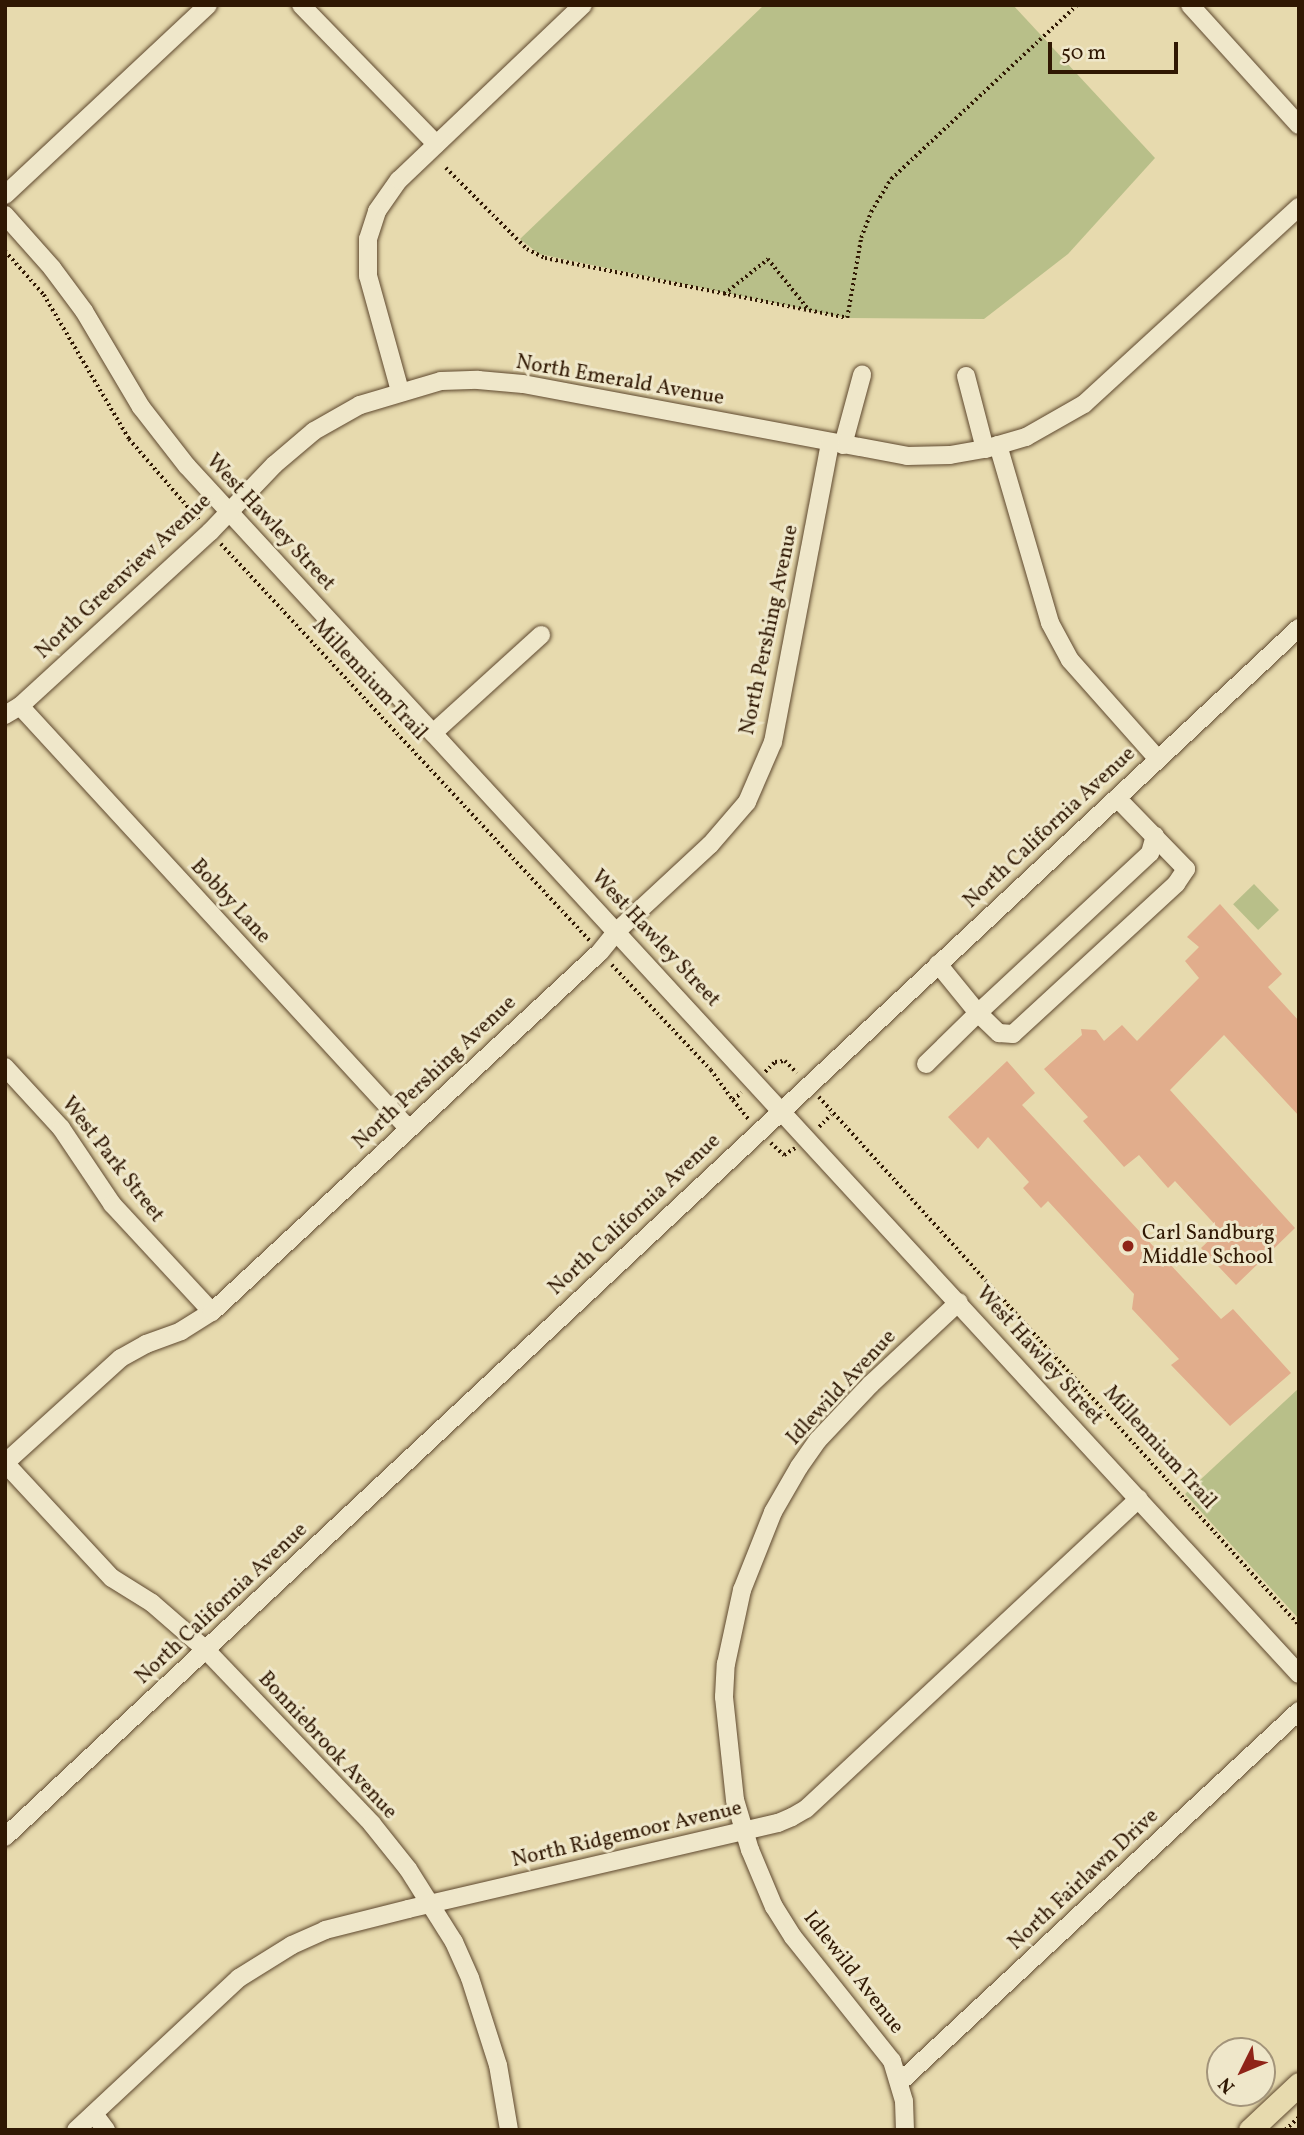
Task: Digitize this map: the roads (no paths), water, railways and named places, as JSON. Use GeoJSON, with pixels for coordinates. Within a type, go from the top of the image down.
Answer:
{"type":"FeatureCollection","features":[{"type":"Feature","properties":{"kind":"main road"},"geometry":{"type":"LineString","coordinates":[[1250,2130],[1299,2084]]}},
{"type":"Feature","properties":{"kind":"street"},"geometry":{"type":"LineString","coordinates":[[5,195],[208,5]]}},
{"type":"Feature","properties":{"kind":"street"},"geometry":{"type":"LineString","coordinates":[[301,5],[436,144]]}},
{"type":"Feature","properties":{"kind":"street"},"geometry":{"type":"LineString","coordinates":[[400,391],[368,276],[368,239],[377,211],[399,180],[583,5]]}},
{"type":"Feature","properties":{"kind":"street"},"geometry":{"type":"LineString","coordinates":[[1190,5],[1299,125]]}},
{"type":"Feature","properties":{"kind":"street"},"geometry":{"type":"LineString","coordinates":[[836,444],[907,456],[950,455],[1026,437],[1084,404],[1299,207]]}},
{"type":"Feature","properties":{"kind":"street","name":"West Hawley Street"},"geometry":{"type":"LineString","coordinates":[[5,215],[52,268],[84,311],[158,432],[227,511],[782,1109],[1299,1674]]}},
{"type":"Feature","properties":{"kind":"street","name":"North Pershing Avenue"},"geometry":{"type":"LineString","coordinates":[[5,1463],[121,1358],[146,1344],[181,1331],[212,1312],[600,952],[617,931],[710,845],[747,802],[773,742],[836,444],[862,375]]}},
{"type":"Feature","properties":{"kind":"street"},"geometry":{"type":"LineString","coordinates":[[966,376],[1050,623],[1070,660],[1158,759]]}},
{"type":"Feature","properties":{"kind":"street","name":"North Emerald Avenue"},"geometry":{"type":"LineString","coordinates":[[400,391],[441,382],[478,380],[523,384],[836,444]]}},
{"type":"Feature","properties":{"kind":"street","name":"North Greenview Avenue"},"geometry":{"type":"LineString","coordinates":[[12,710],[210,532],[227,511],[314,431],[360,405],[400,391]]}},
{"type":"Feature","properties":{"kind":"street","name":"North California Avenue"},"geometry":{"type":"LineString","coordinates":[[9,1825],[206,1650],[1299,628]]}},
{"type":"Feature","properties":{"kind":"street"},"geometry":{"type":"LineString","coordinates":[[433,733],[541,635]]}},
{"type":"Feature","properties":{"kind":"street","name":"Bobby Lane"},"geometry":{"type":"LineString","coordinates":[[12,710],[408,1128]]}},
{"type":"Feature","properties":{"kind":"street"},"geometry":{"type":"LineString","coordinates":[[938,964],[978,1013],[999,1033],[1013,1034],[1176,884],[1186,869],[1117,798]]}},
{"type":"Feature","properties":{"kind":"street"},"geometry":{"type":"LineString","coordinates":[[926,1064],[1150,853],[1155,836]]}},
{"type":"Feature","properties":{"kind":"street","name":"West Park Street"},"geometry":{"type":"LineString","coordinates":[[5,1066],[61,1128],[112,1204],[212,1312]]}},
{"type":"Feature","properties":{"kind":"street","name":"Idlewild Avenue"},"geometry":{"type":"LineString","coordinates":[[905,2130],[900,2082],[892,2061],[872,2033],[831,1987],[774,1907],[744,1831],[735,1800],[724,1697],[726,1664],[742,1590],[754,1554],[773,1512],[818,1440],[871,1384],[959,1302]]}},
{"type":"Feature","properties":{"kind":"street","name":"Bonniebrook Avenue"},"geometry":{"type":"LineString","coordinates":[[5,1463],[112,1578],[152,1603],[206,1650],[372,1824],[432,1903],[454,1942],[485,2022],[498,2065],[509,2130]]}},
{"type":"Feature","properties":{"kind":"street","name":"North Ridgemoor Avenue"},"geometry":{"type":"LineString","coordinates":[[76,2130],[193,2018],[258,1964],[325,1930],[778,1824],[806,1809],[1139,1499]]}},
{"type":"Feature","properties":{"kind":"street","name":"North Fairlawn Drive"},"geometry":{"type":"LineString","coordinates":[[900,2082],[1299,1711]]}},
{"type":"Feature","properties":{"kind":"street"},"geometry":{"type":"LineString","coordinates":[[94,2114],[107,2130]]}},
{"type":"Feature","properties":{"kind":"place","name":"Carl Sandburg Middle School"},"geometry":{"type":"Point","coordinates":[1128,1246]}}]}
